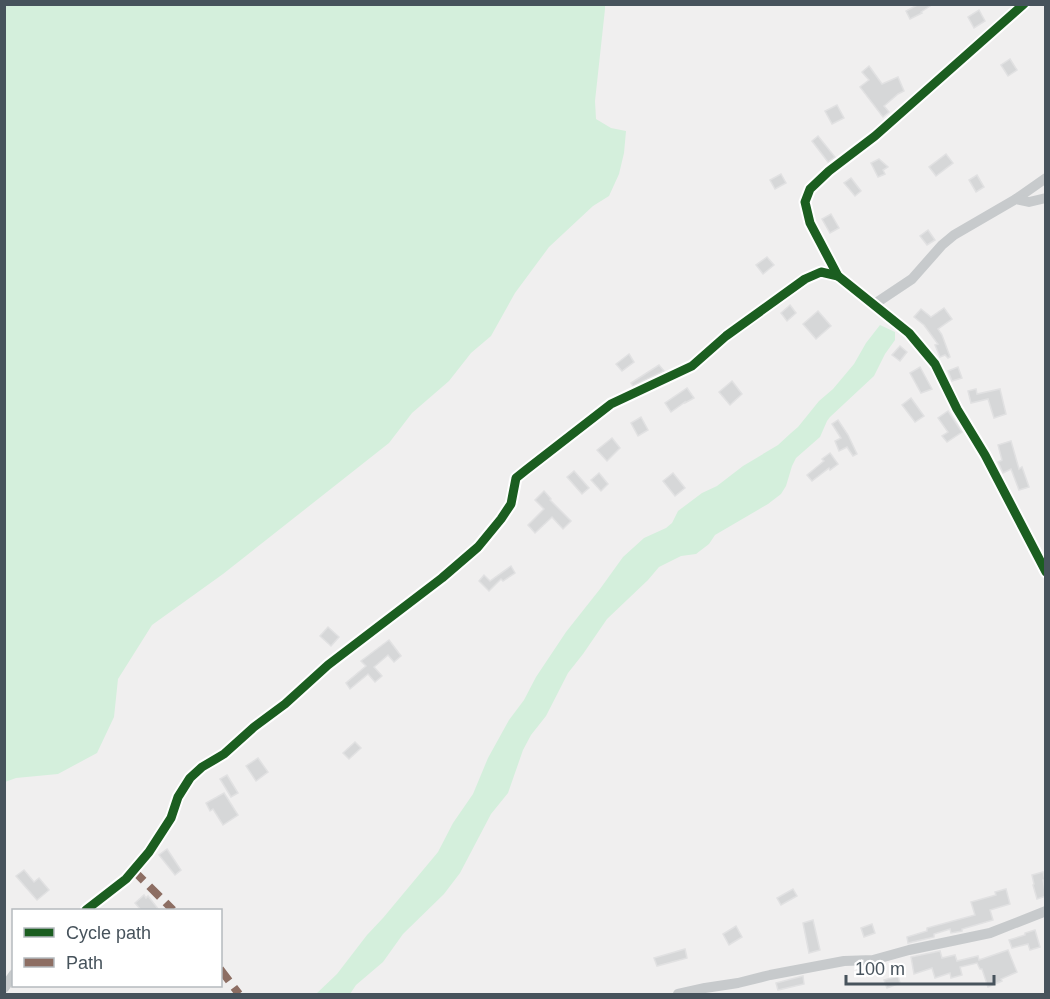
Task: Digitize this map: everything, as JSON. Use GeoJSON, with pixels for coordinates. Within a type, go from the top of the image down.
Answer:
{"type":"FeatureCollection","features":[{"type":"Feature","properties":{"kind":"street"},"geometry":{"type":"LineString","coordinates":[[1024,4],[875,136],[829,171],[810,189],[805,202],[810,223],[838,276],[909,333],[934,364],[1045,570]]}},
{"type":"Feature","properties":{"kind":"street"},"geometry":{"type":"LineString","coordinates":[[873,305],[912,279],[954,235],[1016,199],[1046,178]]}},
{"type":"Feature","properties":{"kind":"street"},"geometry":{"type":"LineString","coordinates":[[1016,199],[1029,202],[1046,198]]}},
{"type":"Feature","properties":{"kind":"street"},"geometry":{"type":"LineString","coordinates":[[87,909],[126,879],[149,852],[171,818],[178,797],[190,778],[202,767],[224,754],[328,665],[442,578],[478,547],[511,504],[516,478],[611,404],[692,366],[726,336],[805,279],[821,272],[838,276]]}},
{"type":"Feature","properties":{"kind":"street"},"geometry":{"type":"LineString","coordinates":[[678,994],[844,961],[873,960],[990,933],[1046,911]]}},
{"type":"Feature","properties":{"kind":"green space"},"geometry":{"type":"Polygon","coordinates":[[[5,4],[605,5],[595,101],[596,119],[611,128],[626,131],[619,174],[609,196],[593,206],[549,247],[515,293],[491,336],[471,353],[449,381],[412,413],[389,443],[223,574],[152,625],[118,679],[114,717],[97,753],[58,774],[16,778],[5,782],[5,4]]]}},
{"type":"Feature","properties":{"kind":"green space"},"geometry":{"type":"Polygon","coordinates":[[[880,325],[895,332],[895,340],[874,376],[830,417],[820,437],[796,458],[781,494],[715,535],[709,544],[696,554],[681,556],[659,567],[607,619],[568,673],[546,716],[531,735],[523,750],[508,793],[491,814],[460,873],[444,894],[403,934],[383,962],[356,985],[350,994],[316,994],[337,974],[438,852],[453,823],[473,794],[488,758],[509,720],[566,632],[623,557],[644,538],[666,528],[672,523],[678,511],[702,493],[717,486],[743,466],[778,445],[798,427],[854,364],[880,325]]]}},
{"type":"Feature","properties":{"kind":"building"},"geometry":{"type":"Polygon","coordinates":[[[919,4],[933,4],[910,19],[906,11],[919,4]]]}},
{"type":"Feature","properties":{"kind":"building"},"geometry":{"type":"Polygon","coordinates":[[[979,10],[985,21],[974,28],[968,17],[979,10]]]}},
{"type":"Feature","properties":{"kind":"building"},"geometry":{"type":"Polygon","coordinates":[[[1010,59],[1017,70],[1008,76],[1001,65],[1010,59]]]}},
{"type":"Feature","properties":{"kind":"building"},"geometry":{"type":"Polygon","coordinates":[[[869,66],[882,84],[898,77],[904,91],[884,106],[889,112],[883,117],[860,87],[869,80],[862,72],[869,66]]]}},
{"type":"Feature","properties":{"kind":"building"},"geometry":{"type":"Polygon","coordinates":[[[837,105],[844,118],[832,124],[825,111],[837,105]]]}},
{"type":"Feature","properties":{"kind":"building"},"geometry":{"type":"Polygon","coordinates":[[[818,136],[835,157],[828,162],[812,141],[818,136]]]}},
{"type":"Feature","properties":{"kind":"building"},"geometry":{"type":"Polygon","coordinates":[[[946,154],[953,163],[936,176],[929,167],[946,154]]]}},
{"type":"Feature","properties":{"kind":"building"},"geometry":{"type":"Polygon","coordinates":[[[879,159],[888,167],[883,170],[885,174],[878,177],[871,163],[879,159]]]}},
{"type":"Feature","properties":{"kind":"building"},"geometry":{"type":"Polygon","coordinates":[[[781,174],[786,183],[775,189],[770,180],[781,174]]]}},
{"type":"Feature","properties":{"kind":"building"},"geometry":{"type":"Polygon","coordinates":[[[977,175],[984,187],[976,192],[969,180],[977,175]]]}},
{"type":"Feature","properties":{"kind":"building"},"geometry":{"type":"Polygon","coordinates":[[[851,178],[861,191],[855,196],[844,183],[851,178]]]}},
{"type":"Feature","properties":{"kind":"building"},"geometry":{"type":"Polygon","coordinates":[[[831,214],[839,228],[830,233],[822,219],[831,214]]]}},
{"type":"Feature","properties":{"kind":"building"},"geometry":{"type":"Polygon","coordinates":[[[928,230],[935,240],[927,245],[920,236],[928,230]]]}},
{"type":"Feature","properties":{"kind":"building"},"geometry":{"type":"Polygon","coordinates":[[[767,257],[774,265],[763,274],[756,265],[767,257]]]}},
{"type":"Feature","properties":{"kind":"building"},"geometry":{"type":"Polygon","coordinates":[[[790,305],[796,313],[787,321],[781,313],[790,305]]]}},
{"type":"Feature","properties":{"kind":"building"},"geometry":{"type":"Polygon","coordinates":[[[944,308],[952,319],[938,329],[950,357],[948,358],[945,355],[940,357],[935,345],[938,344],[924,325],[914,317],[921,309],[931,317],[944,308]]]}},
{"type":"Feature","properties":{"kind":"building"},"geometry":{"type":"Polygon","coordinates":[[[818,311],[831,326],[816,339],[803,324],[818,311]]]}},
{"type":"Feature","properties":{"kind":"building"},"geometry":{"type":"Polygon","coordinates":[[[900,346],[907,352],[900,361],[892,355],[900,346]]]}},
{"type":"Feature","properties":{"kind":"building"},"geometry":{"type":"Polygon","coordinates":[[[629,354],[634,362],[622,371],[616,364],[629,354]]]}},
{"type":"Feature","properties":{"kind":"building"},"geometry":{"type":"Polygon","coordinates":[[[659,365],[664,371],[633,386],[631,383],[659,365]]]}},
{"type":"Feature","properties":{"kind":"building"},"geometry":{"type":"Polygon","coordinates":[[[920,367],[932,389],[921,393],[910,373],[920,367]]]}},
{"type":"Feature","properties":{"kind":"building"},"geometry":{"type":"Polygon","coordinates":[[[958,367],[962,378],[952,381],[948,371],[958,367]]]}},
{"type":"Feature","properties":{"kind":"building"},"geometry":{"type":"Polygon","coordinates":[[[732,381],[742,394],[730,405],[719,392],[732,381]]]}},
{"type":"Feature","properties":{"kind":"building"},"geometry":{"type":"Polygon","coordinates":[[[687,388],[694,398],[671,412],[665,403],[687,388]]]}},
{"type":"Feature","properties":{"kind":"building"},"geometry":{"type":"Polygon","coordinates":[[[976,389],[977,394],[1000,389],[1006,414],[994,418],[988,399],[971,403],[968,391],[976,389]]]}},
{"type":"Feature","properties":{"kind":"building"},"geometry":{"type":"Polygon","coordinates":[[[911,398],[924,416],[915,422],[902,405],[911,398]]]}},
{"type":"Feature","properties":{"kind":"building"},"geometry":{"type":"Polygon","coordinates":[[[948,411],[962,432],[947,442],[942,436],[948,432],[938,418],[948,411]]]}},
{"type":"Feature","properties":{"kind":"building"},"geometry":{"type":"Polygon","coordinates":[[[641,417],[648,430],[638,436],[631,423],[641,417]]]}},
{"type":"Feature","properties":{"kind":"building"},"geometry":{"type":"Polygon","coordinates":[[[838,420],[857,454],[853,456],[847,447],[839,451],[835,441],[841,438],[832,424],[838,420]]]}},
{"type":"Feature","properties":{"kind":"building"},"geometry":{"type":"Polygon","coordinates":[[[612,438],[620,448],[607,461],[597,450],[612,438]]]}},
{"type":"Feature","properties":{"kind":"building"},"geometry":{"type":"Polygon","coordinates":[[[1011,441],[1019,469],[1022,467],[1029,487],[1019,490],[1011,469],[1003,473],[998,462],[1002,460],[998,445],[1011,441]]]}},
{"type":"Feature","properties":{"kind":"building"},"geometry":{"type":"Polygon","coordinates":[[[830,453],[838,464],[812,481],[807,475],[830,453]]]}},
{"type":"Feature","properties":{"kind":"building"},"geometry":{"type":"Polygon","coordinates":[[[574,471],[589,488],[582,494],[567,477],[574,471]]]}},
{"type":"Feature","properties":{"kind":"building"},"geometry":{"type":"Polygon","coordinates":[[[599,473],[608,484],[601,491],[591,480],[599,473]]]}},
{"type":"Feature","properties":{"kind":"building"},"geometry":{"type":"Polygon","coordinates":[[[673,473],[685,488],[675,496],[663,481],[673,473]]]}},
{"type":"Feature","properties":{"kind":"building"},"geometry":{"type":"Polygon","coordinates":[[[544,491],[571,521],[563,529],[552,517],[535,533],[528,525],[544,509],[535,500],[544,491]]]}},
{"type":"Feature","properties":{"kind":"building"},"geometry":{"type":"Polygon","coordinates":[[[511,566],[515,573],[503,581],[501,579],[489,591],[479,581],[484,575],[490,581],[511,566]]]}},
{"type":"Feature","properties":{"kind":"building"},"geometry":{"type":"Polygon","coordinates":[[[328,627],[339,637],[331,646],[320,636],[328,627]]]}},
{"type":"Feature","properties":{"kind":"building"},"geometry":{"type":"Polygon","coordinates":[[[389,640],[401,656],[394,662],[388,655],[374,667],[382,676],[375,682],[368,674],[350,689],[346,683],[366,666],[361,661],[389,640]]]}},
{"type":"Feature","properties":{"kind":"building"},"geometry":{"type":"Polygon","coordinates":[[[355,742],[361,748],[349,759],[343,753],[355,742]]]}},
{"type":"Feature","properties":{"kind":"building"},"geometry":{"type":"Polygon","coordinates":[[[258,758],[268,772],[256,781],[246,766],[258,758]]]}},
{"type":"Feature","properties":{"kind":"building"},"geometry":{"type":"Polygon","coordinates":[[[227,775],[238,793],[231,797],[220,779],[227,775]]]}},
{"type":"Feature","properties":{"kind":"building"},"geometry":{"type":"Polygon","coordinates":[[[224,793],[238,815],[223,825],[213,809],[210,811],[206,803],[224,793]]]}},
{"type":"Feature","properties":{"kind":"building"},"geometry":{"type":"Polygon","coordinates":[[[167,849],[181,870],[175,875],[159,855],[167,849]]]}},
{"type":"Feature","properties":{"kind":"building"},"geometry":{"type":"Polygon","coordinates":[[[24,870],[34,882],[39,878],[49,890],[37,900],[16,876],[24,870]]]}},
{"type":"Feature","properties":{"kind":"building"},"geometry":{"type":"Polygon","coordinates":[[[1043,872],[1046,896],[1037,899],[1032,875],[1043,872]]]}},
{"type":"Feature","properties":{"kind":"building"},"geometry":{"type":"Polygon","coordinates":[[[793,889],[797,896],[781,905],[777,898],[793,889]]]}},
{"type":"Feature","properties":{"kind":"building"},"geometry":{"type":"Polygon","coordinates":[[[1006,889],[1010,904],[990,910],[993,920],[962,929],[962,931],[951,933],[950,929],[934,934],[934,937],[908,943],[907,937],[927,931],[927,928],[975,915],[971,902],[996,895],[995,892],[1006,889]]]}},
{"type":"Feature","properties":{"kind":"building"},"geometry":{"type":"Polygon","coordinates":[[[144,895],[146,898],[148,896],[158,909],[140,909],[135,903],[144,895]]]}},
{"type":"Feature","properties":{"kind":"building"},"geometry":{"type":"Polygon","coordinates":[[[813,920],[820,950],[809,953],[803,923],[813,920]]]}},
{"type":"Feature","properties":{"kind":"building"},"geometry":{"type":"Polygon","coordinates":[[[872,924],[875,933],[864,937],[861,928],[872,924]]]}},
{"type":"Feature","properties":{"kind":"building"},"geometry":{"type":"Polygon","coordinates":[[[736,926],[742,937],[729,945],[723,934],[736,926]]]}},
{"type":"Feature","properties":{"kind":"building"},"geometry":{"type":"Polygon","coordinates":[[[1035,930],[1040,947],[1030,950],[1028,944],[1012,948],[1009,940],[1035,930]]]}},
{"type":"Feature","properties":{"kind":"building"},"geometry":{"type":"Polygon","coordinates":[[[685,949],[687,958],[657,966],[654,958],[685,949]]]}},
{"type":"Feature","properties":{"kind":"building"},"geometry":{"type":"Polygon","coordinates":[[[1008,950],[1017,972],[988,987],[982,969],[977,963],[960,967],[962,975],[951,978],[950,973],[935,978],[932,968],[914,974],[911,957],[940,951],[942,958],[955,955],[957,961],[978,956],[979,960],[1008,950]]]}},
{"type":"Feature","properties":{"kind":"building"},"geometry":{"type":"Polygon","coordinates":[[[803,976],[804,984],[778,990],[776,983],[803,976]]]}},
{"type":"Feature","properties":{"kind":"building"},"geometry":{"type":"Polygon","coordinates":[[[898,976],[900,983],[887,988],[884,980],[898,976]]]}},
{"type":"Feature","properties":{"kind":"marked path"},"geometry":{"type":"LineString","coordinates":[[133,870],[172,909]]}},
{"type":"Feature","properties":{"kind":"marked path"},"geometry":{"type":"LineString","coordinates":[[222,972],[239,994]]}},
{"type":"Feature","properties":{"kind":"cycle path"},"geometry":{"type":"LineString","coordinates":[[1024,4],[875,136],[829,171],[810,189],[805,202],[810,223],[838,276],[909,333],[935,364],[1046,572]]}},
{"type":"Feature","properties":{"kind":"cycle path"},"geometry":{"type":"LineString","coordinates":[[87,909],[126,879],[149,852],[171,818],[178,797],[190,778],[202,767],[224,754],[328,665],[442,578],[478,547],[511,504],[516,478],[611,404],[692,366],[726,336],[805,279],[821,272],[838,276]]}}]}
